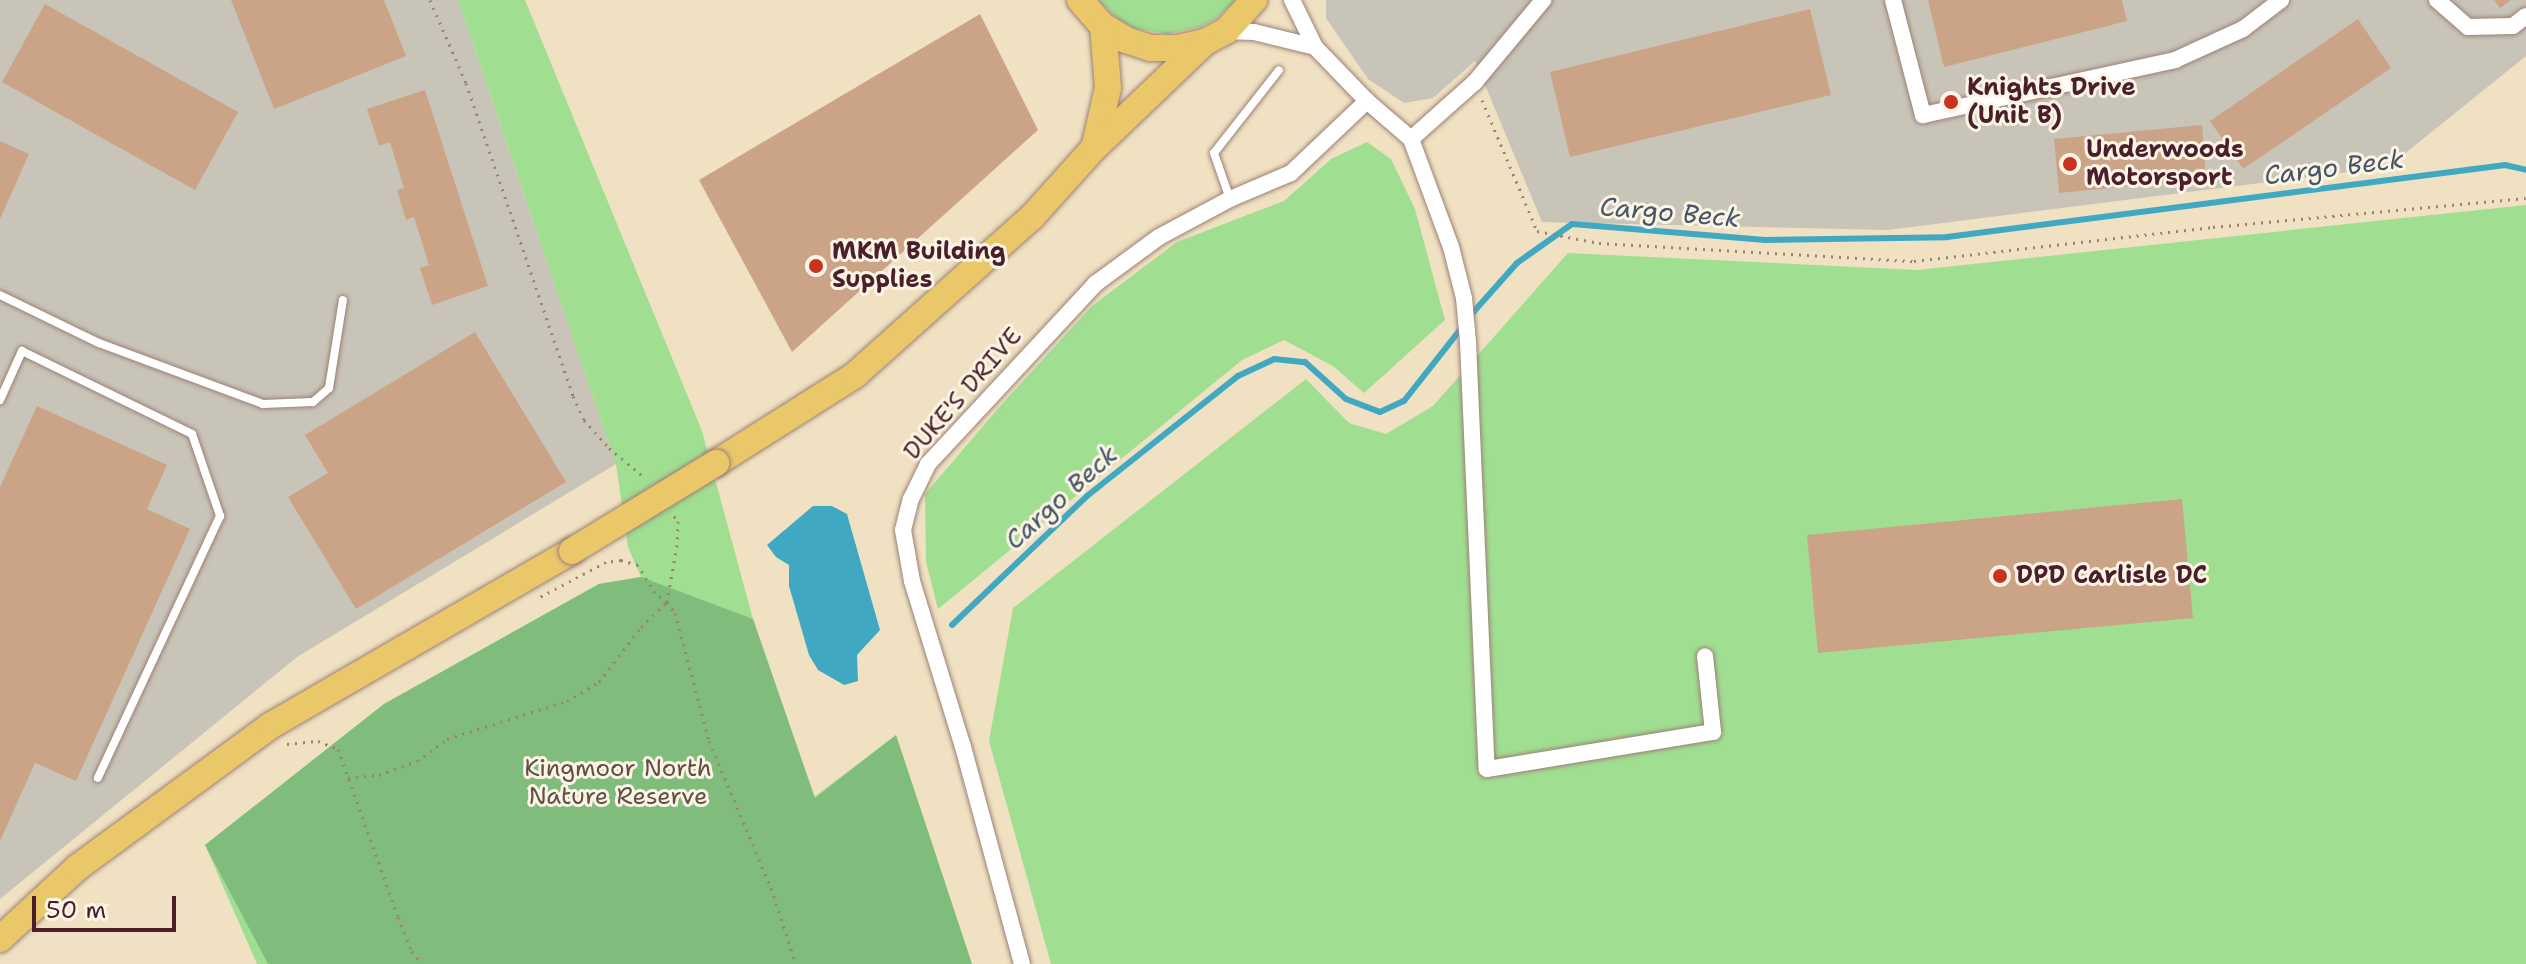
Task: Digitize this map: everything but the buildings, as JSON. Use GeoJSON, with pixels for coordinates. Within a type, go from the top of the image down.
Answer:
{"type":"FeatureCollection","features":[{"type":"Feature","properties":{"kind":"highway"},"geometry":{"type":"LineString","coordinates":[[1080,0],[1103,26],[1126,40],[1151,48],[1178,48],[1215,37]]}},
{"type":"Feature","properties":{"kind":"highway"},"geometry":{"type":"LineString","coordinates":[[0,939],[78,867],[270,726],[572,551],[855,375],[1032,217],[1094,148],[1254,0]]}},
{"type":"Feature","properties":{"kind":"highway"},"geometry":{"type":"LineString","coordinates":[[1094,148],[1108,88],[1103,26]]}},
{"type":"Feature","properties":{"kind":"street"},"geometry":{"type":"LineString","coordinates":[[1411,139],[1475,82],[1543,0]]}},
{"type":"Feature","properties":{"kind":"street"},"geometry":{"type":"LineString","coordinates":[[1893,0],[1923,115],[2175,60],[2243,29],[2281,0]]}},
{"type":"Feature","properties":{"kind":"street"},"geometry":{"type":"LineString","coordinates":[[2437,0],[2468,27],[2513,26],[2526,16]]}},
{"type":"Feature","properties":{"kind":"street"},"geometry":{"type":"LineString","coordinates":[[1294,5],[1315,47],[1367,101],[1411,139],[1442,218],[1464,298],[1487,769],[1713,732],[1705,656]]}},
{"type":"Feature","properties":{"kind":"street"},"geometry":{"type":"LineString","coordinates":[[1215,37],[1254,32],[1315,47]]}},
{"type":"Feature","properties":{"kind":"street","name":"DUKE'S DRIVE"},"geometry":{"type":"LineString","coordinates":[[1022,964],[963,747],[912,581],[903,530],[911,499],[928,464],[1095,284],[1159,237],[1230,199],[1291,173],[1367,101]]}},
{"type":"Feature","properties":{"kind":"lane"},"geometry":{"type":"LineString","coordinates":[[1230,199],[1214,153],[1279,70]]}},
{"type":"Feature","properties":{"kind":"lane"},"geometry":{"type":"LineString","coordinates":[[0,295],[99,343],[263,404],[313,402],[329,388],[343,300]]}},
{"type":"Feature","properties":{"kind":"lane"},"geometry":{"type":"LineString","coordinates":[[0,400],[22,351],[192,434],[220,516],[98,778]]}},
{"type":"Feature","properties":{"kind":"path"},"geometry":{"type":"LineString","coordinates":[[430,0],[466,83],[573,396],[584,420],[609,448],[649,482]]}},
{"type":"Feature","properties":{"kind":"path"},"geometry":{"type":"LineString","coordinates":[[1475,82],[1537,231],[1599,243],[1914,261],[2213,227],[2526,198]]}},
{"type":"Feature","properties":{"kind":"path"},"geometry":{"type":"LineString","coordinates":[[348,778],[379,775],[417,761],[447,739],[567,701],[599,682],[641,627],[667,602],[678,521],[670,511]]}},
{"type":"Feature","properties":{"kind":"path"},"geometry":{"type":"LineString","coordinates":[[530,598],[542,598],[606,562],[621,560],[638,565],[655,593],[675,613],[709,741],[771,888],[796,964]]}},
{"type":"Feature","properties":{"kind":"path"},"geometry":{"type":"LineString","coordinates":[[287,744],[318,741],[338,749],[398,917],[412,951],[422,964]]}},
{"type":"Feature","properties":{"kind":"shaded area"},"geometry":{"type":"Polygon","coordinates":[[[0,0],[458,0],[616,464],[297,657],[0,899],[0,0]]]}},
{"type":"Feature","properties":{"kind":"shaded area"},"geometry":{"type":"Polygon","coordinates":[[[1326,0],[2526,0],[2526,56],[2388,167],[1888,230],[1542,222],[1475,61],[1433,98],[1404,103],[1368,79],[1326,18],[1326,0]]]}},
{"type":"Feature","properties":{"kind":"green space","name":"Kingmoor North Nature Reserve"},"geometry":{"type":"Polygon","coordinates":[[[458,0],[525,0],[702,431],[753,619],[814,797],[896,735],[972,964],[257,964],[205,845],[384,704],[599,584],[641,577],[628,547],[616,464],[458,0]]]}},
{"type":"Feature","properties":{"kind":"green space"},"geometry":{"type":"Polygon","coordinates":[[[1098,0],[1236,0],[1214,20],[1200,27],[1167,34],[1134,28],[1119,20],[1098,0]]]}},
{"type":"Feature","properties":{"kind":"green space"},"geometry":{"type":"Polygon","coordinates":[[[1367,142],[1391,159],[1415,209],[1445,320],[1364,393],[1333,366],[1284,340],[1242,360],[938,609],[926,562],[925,494],[1092,306],[1177,242],[1284,201],[1331,159],[1367,142]]]}},
{"type":"Feature","properties":{"kind":"green space"},"geometry":{"type":"Polygon","coordinates":[[[2526,205],[2526,964],[1051,964],[989,741],[1013,608],[1306,379],[1349,423],[1386,434],[1433,406],[1568,253],[1917,270],[2526,205]]]}},
{"type":"Feature","properties":{"kind":"green space","name":"Kingmoor North Nature Reserve"},"geometry":{"type":"Polygon","coordinates":[[[641,577],[753,619],[815,798],[896,735],[972,964],[268,964],[205,845],[384,704],[599,584],[641,577]]]}},
{"type":"Feature","properties":{"kind":"water"},"geometry":{"type":"Polygon","coordinates":[[[813,506],[832,506],[847,514],[880,630],[857,655],[858,681],[844,685],[818,670],[809,655],[789,586],[789,565],[776,557],[767,545],[813,506]]]}},
{"type":"Feature","properties":{"kind":"waterway","name":"Cargo Beck"},"geometry":{"type":"LineString","coordinates":[[1469,317],[1517,263],[1572,224],[1765,240],[1947,237],[2505,165],[2526,170]]}},
{"type":"Feature","properties":{"kind":"waterway","name":"Cargo Beck"},"geometry":{"type":"LineString","coordinates":[[952,625],[1087,496],[1238,376],[1274,359],[1305,362],[1346,399],[1380,412],[1404,401],[1463,326]]}},
{"type":"Feature","properties":{"kind":"place","name":"Knights Drive (Unit B)"},"geometry":{"type":"Point","coordinates":[1951,102]}},
{"type":"Feature","properties":{"kind":"place","name":"Underwoods Motorsport"},"geometry":{"type":"Point","coordinates":[2070,164]}},
{"type":"Feature","properties":{"kind":"place","name":"MKM Building Supplies"},"geometry":{"type":"Point","coordinates":[816,266]}},
{"type":"Feature","properties":{"kind":"place","name":"DPD Carlisle DC"},"geometry":{"type":"Point","coordinates":[2000,576]}}]}
